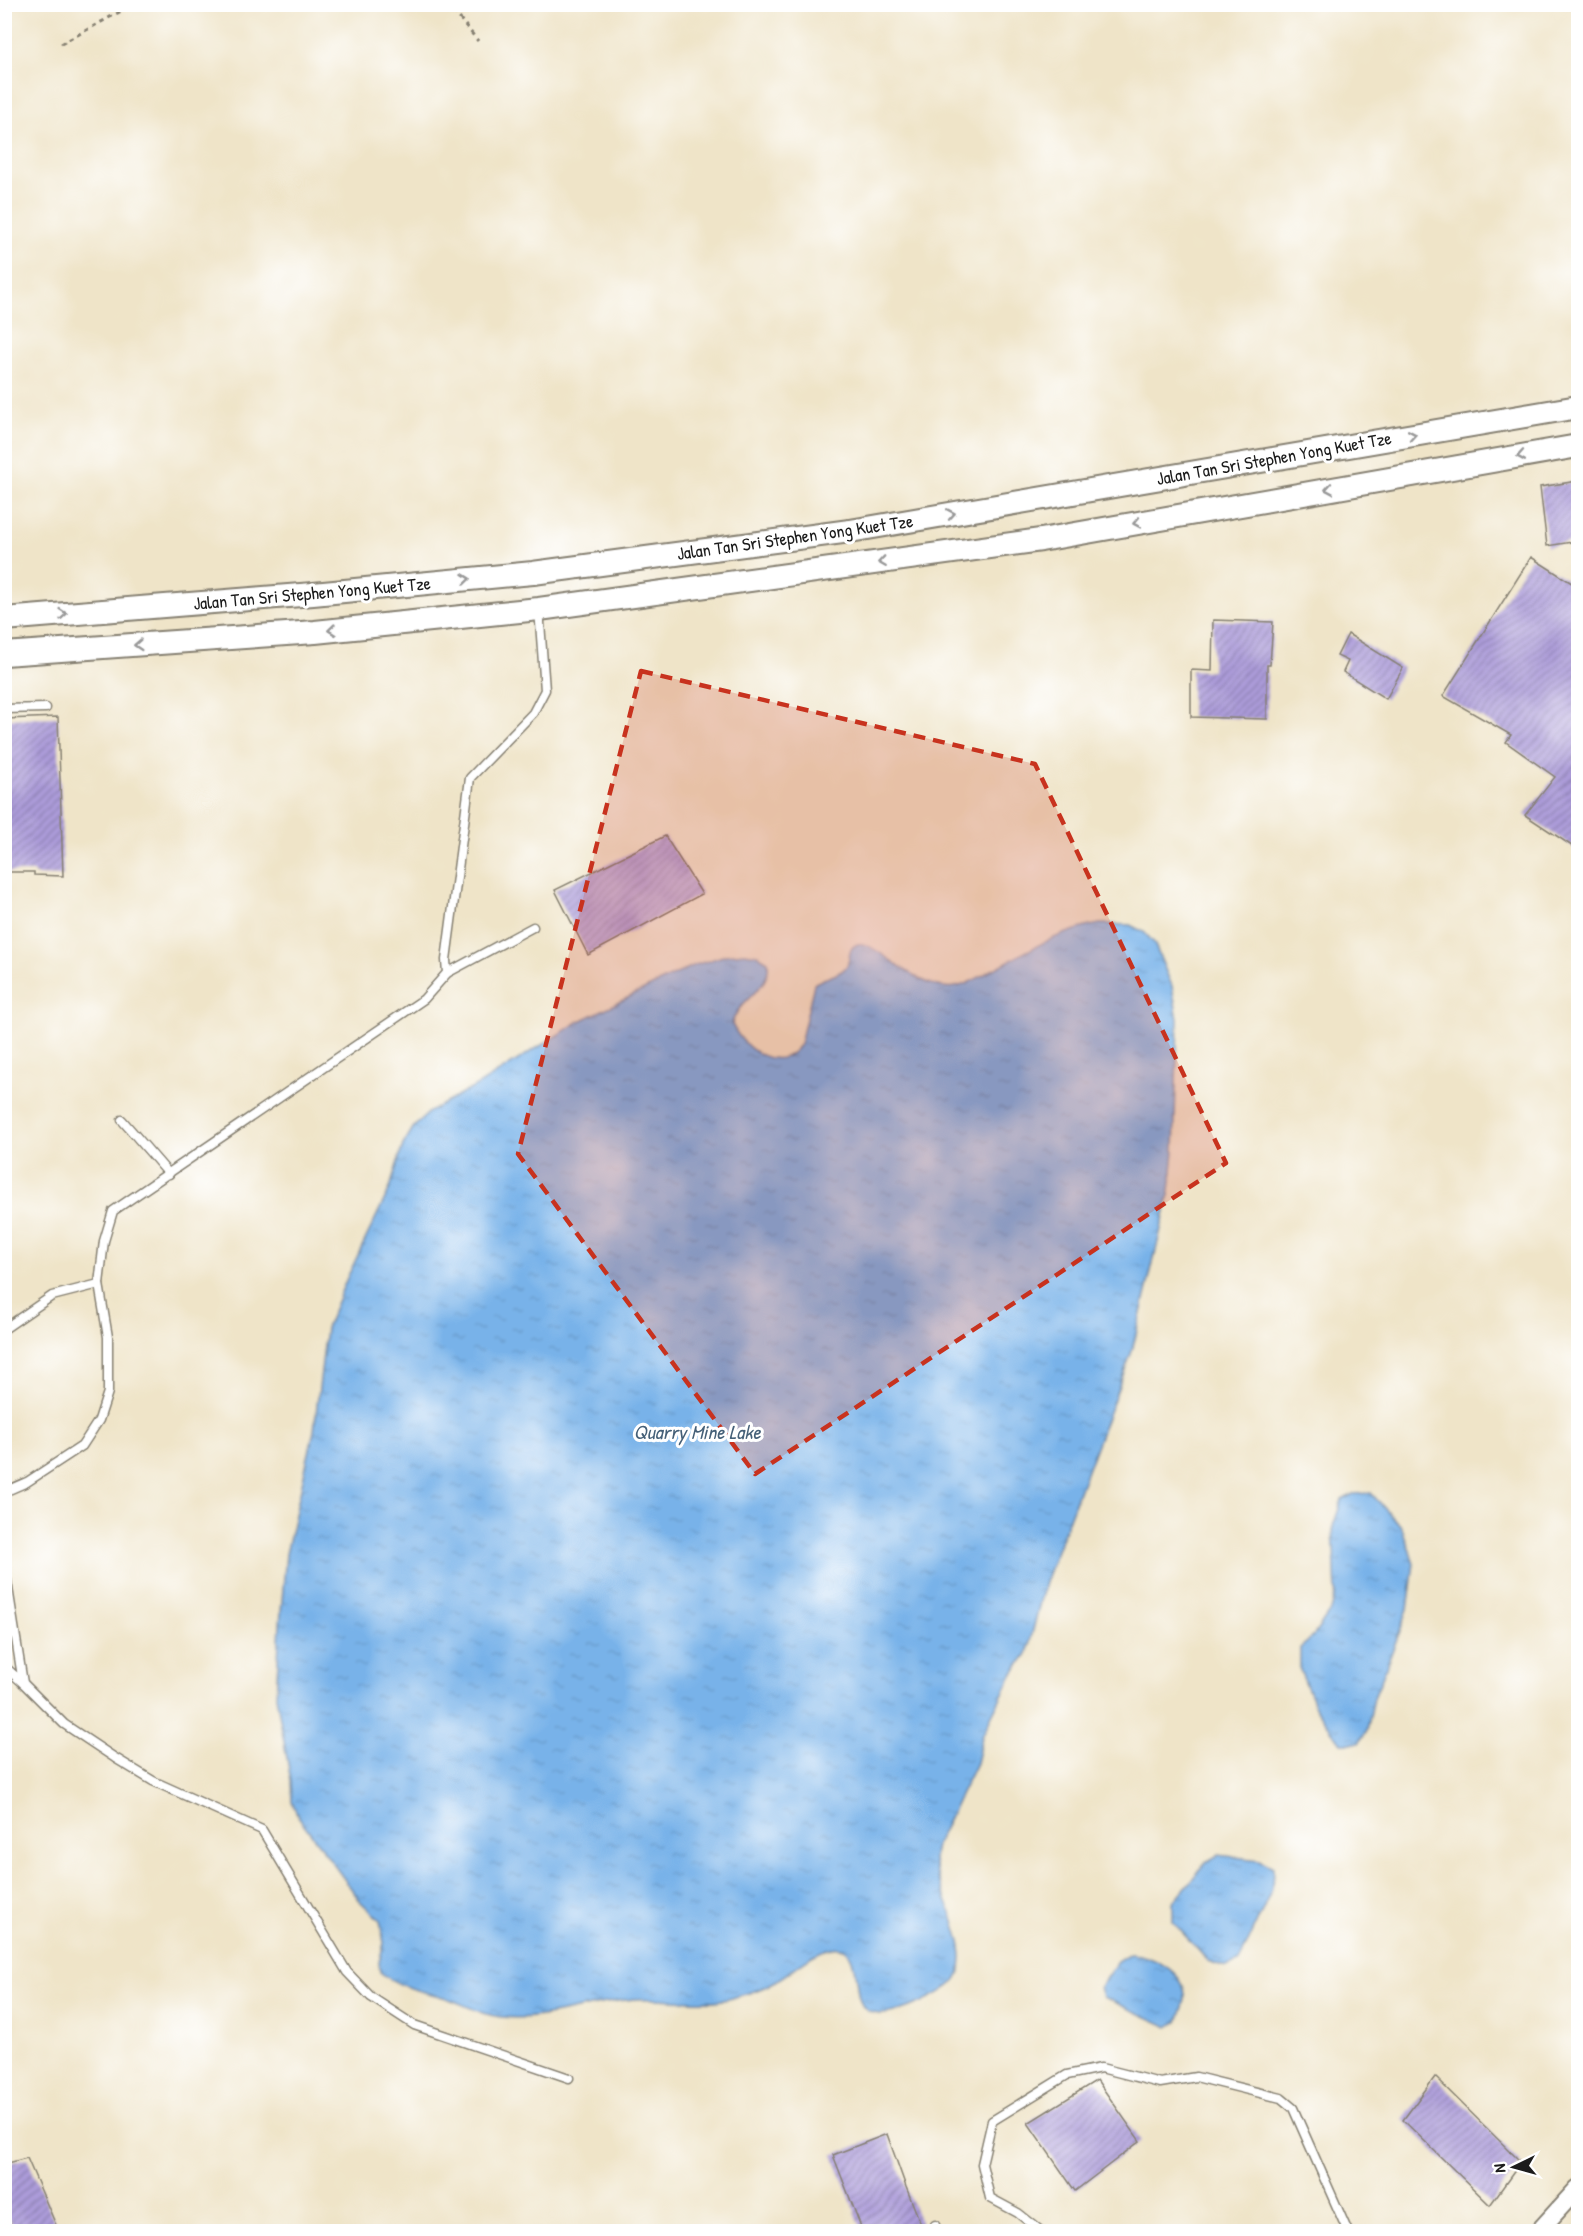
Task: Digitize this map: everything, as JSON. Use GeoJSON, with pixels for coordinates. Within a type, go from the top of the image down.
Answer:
{"type":"FeatureCollection","features":[{"type":"Feature","properties":{"kind":"main road","name":"Jalan Tan Sri Stephen Yong Kuet Tze"},"geometry":{"type":"LineString","coordinates":[[4,619],[313,594],[533,573],[850,531],[1578,406]]}},
{"type":"Feature","properties":{"kind":"main road","name":"Jalan Tan Sri Stephen Yong Kuet Tze"},"geometry":{"type":"LineString","coordinates":[[4,654],[315,632],[538,609],[1041,540],[1578,446]]}},
{"type":"Feature","properties":{"kind":"street"},"geometry":{"type":"LineString","coordinates":[[1538,2232],[1578,2188]]}},
{"type":"Feature","properties":{"kind":"lane"},"geometry":{"type":"LineString","coordinates":[[447,973],[446,960],[470,778],[533,712],[545,690],[538,609]]}},
{"type":"Feature","properties":{"kind":"lane"},"geometry":{"type":"LineString","coordinates":[[4,709],[46,708]]}},
{"type":"Feature","properties":{"kind":"lane"},"geometry":{"type":"LineString","coordinates":[[4,1492],[27,1482],[82,1446],[99,1420],[108,1392],[108,1337],[99,1284],[104,1241],[113,1211],[424,999],[447,973],[533,927]]}},
{"type":"Feature","properties":{"kind":"lane"},"geometry":{"type":"LineString","coordinates":[[122,1120],[169,1174]]}},
{"type":"Feature","properties":{"kind":"lane"},"geometry":{"type":"LineString","coordinates":[[4,1329],[52,1296],[99,1284]]}},
{"type":"Feature","properties":{"kind":"lane"},"geometry":{"type":"LineString","coordinates":[[4,1562],[23,1683]]}},
{"type":"Feature","properties":{"kind":"lane"},"geometry":{"type":"LineString","coordinates":[[4,1666],[64,1724],[115,1758],[153,1781],[262,1830],[347,1972],[371,1997],[414,2025],[569,2078]]}},
{"type":"Feature","properties":{"kind":"lane"},"geometry":{"type":"LineString","coordinates":[[1042,2232],[1018,2213],[990,2198],[982,2164],[992,2121],[1067,2075],[1101,2068],[1160,2083],[1196,2077],[1281,2098],[1293,2108],[1348,2232]]}},
{"type":"Feature","properties":{"kind":"path"},"geometry":{"type":"LineString","coordinates":[[61,44],[134,4]]}},
{"type":"Feature","properties":{"kind":"path"},"geometry":{"type":"LineString","coordinates":[[448,4],[478,41]]}},
{"type":"Feature","properties":{"kind":"highlighted area"},"geometry":{"type":"Polygon","coordinates":[[[641,671],[1035,764],[1226,1163],[755,1474],[518,1154],[641,671]]]}},
{"type":"Feature","properties":{"kind":"water","name":"Quarry Mine Lake"},"geometry":{"type":"Polygon","coordinates":[[[1100,924],[1130,925],[1144,932],[1154,943],[1172,986],[1178,1019],[1174,1151],[1170,1191],[1132,1351],[1045,1582],[1027,1654],[1013,1673],[989,1721],[982,1737],[976,1763],[936,1845],[934,1859],[936,1872],[955,1923],[962,1957],[960,1972],[952,1984],[922,2002],[896,2012],[873,2013],[865,2009],[861,2002],[853,1961],[849,1953],[842,1948],[832,1948],[809,1958],[769,1985],[732,1998],[708,2001],[637,1999],[519,2018],[486,2014],[410,1988],[387,1977],[380,1972],[379,1962],[384,1943],[380,1920],[361,1902],[298,1816],[292,1802],[291,1781],[276,1696],[286,1554],[314,1431],[326,1328],[390,1188],[403,1145],[413,1128],[429,1112],[480,1084],[578,1022],[695,965],[726,955],[744,953],[758,955],[768,961],[765,980],[735,1015],[732,1024],[744,1042],[753,1050],[772,1058],[782,1058],[792,1053],[800,1044],[814,984],[843,970],[848,964],[852,948],[858,944],[875,950],[928,983],[942,987],[955,987],[971,982],[1059,936],[1100,924]]]}},
{"type":"Feature","properties":{"kind":"water"},"geometry":{"type":"Polygon","coordinates":[[[1371,1493],[1402,1528],[1414,1563],[1408,1610],[1374,1698],[1367,1730],[1359,1743],[1341,1743],[1316,1709],[1300,1670],[1300,1648],[1312,1638],[1331,1610],[1336,1593],[1333,1526],[1342,1500],[1353,1494],[1371,1493]]]}},
{"type":"Feature","properties":{"kind":"water"},"geometry":{"type":"Polygon","coordinates":[[[1218,1855],[1260,1860],[1273,1867],[1272,1889],[1239,1962],[1226,1967],[1208,1961],[1173,1922],[1173,1903],[1206,1862],[1218,1855]]]}},
{"type":"Feature","properties":{"kind":"water"},"geometry":{"type":"Polygon","coordinates":[[[1130,1954],[1157,1962],[1174,1973],[1180,1980],[1184,1989],[1184,2004],[1178,2021],[1169,2027],[1103,1997],[1100,1987],[1117,1962],[1130,1954]]]}},
{"type":"Feature","properties":{"kind":"building"},"geometry":{"type":"Polygon","coordinates":[[[1578,481],[1578,541],[1547,546],[1540,487],[1578,481]]]}},
{"type":"Feature","properties":{"kind":"building"},"geometry":{"type":"Polygon","coordinates":[[[1531,557],[1578,587],[1578,850],[1525,815],[1555,777],[1506,742],[1511,735],[1443,696],[1531,557]]]}},
{"type":"Feature","properties":{"kind":"building"},"geometry":{"type":"Polygon","coordinates":[[[1213,620],[1273,622],[1270,665],[1267,665],[1267,719],[1191,717],[1191,670],[1212,671],[1213,620]]]}},
{"type":"Feature","properties":{"kind":"building"},"geometry":{"type":"Polygon","coordinates":[[[1348,634],[1403,668],[1386,699],[1343,672],[1348,661],[1337,656],[1348,634]]]}},
{"type":"Feature","properties":{"kind":"building"},"geometry":{"type":"Polygon","coordinates":[[[58,717],[63,876],[34,875],[34,872],[4,872],[4,719],[58,717]]]}},
{"type":"Feature","properties":{"kind":"building"},"geometry":{"type":"Polygon","coordinates":[[[665,836],[702,894],[588,955],[555,890],[665,836]]]}},
{"type":"Feature","properties":{"kind":"building"},"geometry":{"type":"Polygon","coordinates":[[[1435,2077],[1521,2162],[1490,2205],[1403,2120],[1435,2077]]]}},
{"type":"Feature","properties":{"kind":"building"},"geometry":{"type":"Polygon","coordinates":[[[1097,2080],[1140,2141],[1075,2191],[1028,2123],[1097,2080]]]}},
{"type":"Feature","properties":{"kind":"building"},"geometry":{"type":"Polygon","coordinates":[[[887,2134],[924,2232],[863,2232],[833,2155],[887,2134]]]}},
{"type":"Feature","properties":{"kind":"building"},"geometry":{"type":"Polygon","coordinates":[[[27,2158],[59,2232],[12,2232],[9,2219],[4,2221],[4,2164],[27,2158]]]}}]}
